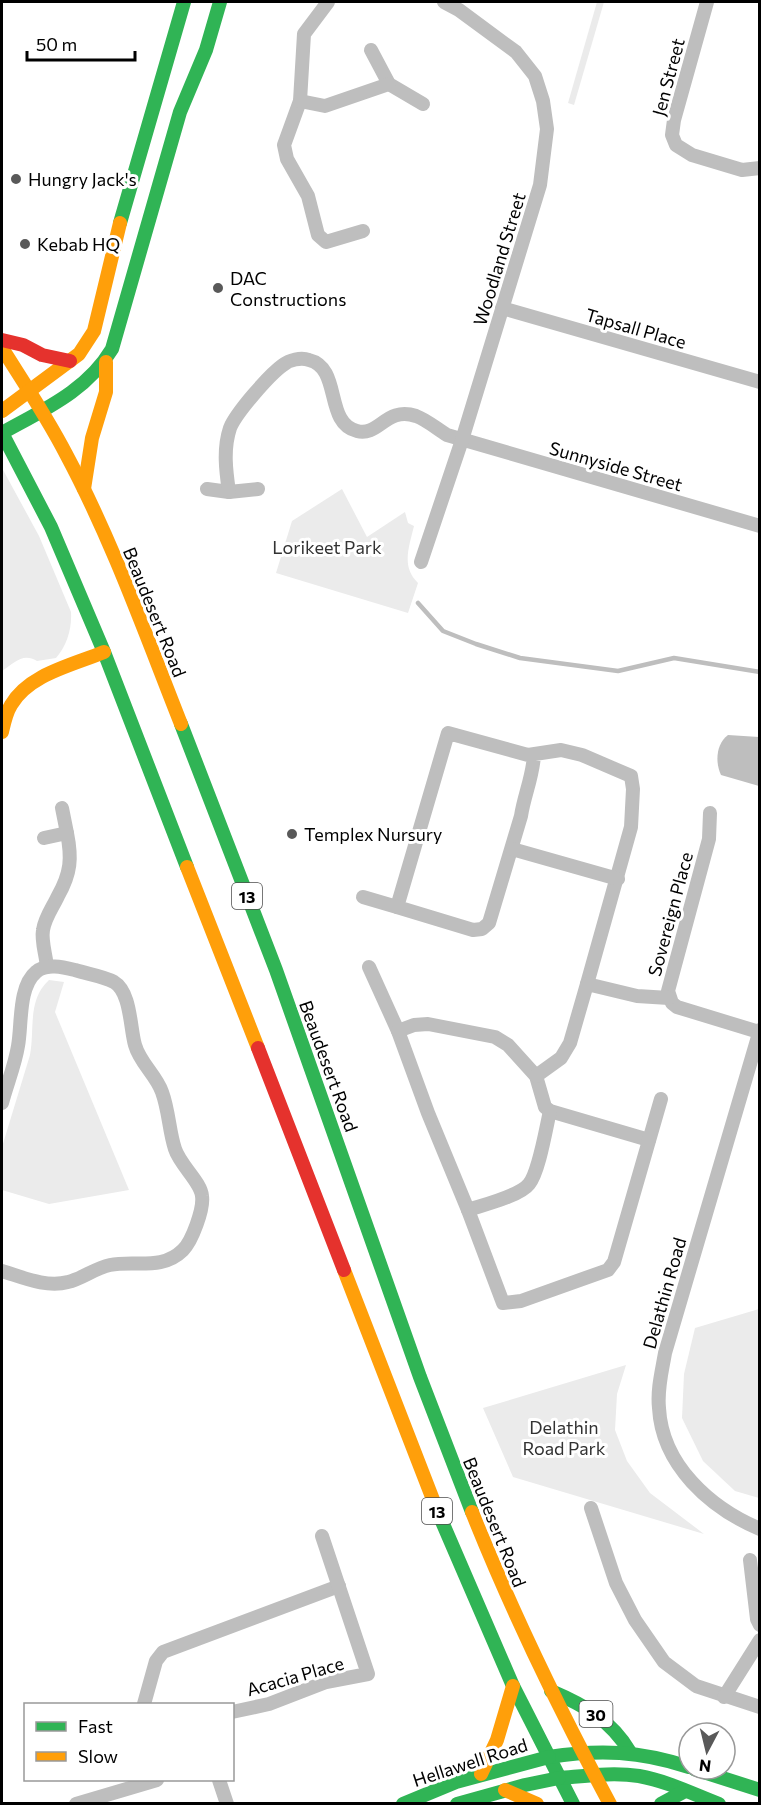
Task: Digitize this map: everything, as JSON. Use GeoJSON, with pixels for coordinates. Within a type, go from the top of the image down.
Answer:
{"type":"FeatureCollection","features":[{"type":"Feature","properties":{"kind":"main road"},"geometry":{"type":"LineString","coordinates":[[2,411],[70,361],[87,345],[94,332],[117,233],[184,2]]}},
{"type":"Feature","properties":{"kind":"main road"},"geometry":{"type":"LineString","coordinates":[[84,489],[92,438],[106,392],[106,362],[118,329],[180,112],[206,50],[220,2]]}},
{"type":"Feature","properties":{"kind":"main road"},"geometry":{"type":"LineString","coordinates":[[2,340],[23,345],[42,356],[70,361]]}},
{"type":"Feature","properties":{"kind":"main road","name":"Beaudesert Road"},"geometry":{"type":"LineString","coordinates":[[2,348],[31,391],[84,489],[123,577],[209,795],[326,1110],[454,1471],[515,1616],[581,1751],[610,1803]]}},
{"type":"Feature","properties":{"kind":"main road"},"geometry":{"type":"LineString","coordinates":[[2,433],[87,381],[106,362]]}},
{"type":"Feature","properties":{"kind":"main road","name":"13"},"geometry":{"type":"LineString","coordinates":[[2,433],[51,526],[104,652],[425,1482],[513,1686],[573,1803]]}},
{"type":"Feature","properties":{"kind":"main road"},"geometry":{"type":"LineString","coordinates":[[2,732],[7,704],[21,693],[33,684],[104,652]]}},
{"type":"Feature","properties":{"kind":"main road"},"geometry":{"type":"LineString","coordinates":[[481,1774],[497,1740],[513,1686]]}},
{"type":"Feature","properties":{"kind":"main road","name":"30"},"geometry":{"type":"LineString","coordinates":[[551,1691],[586,1706],[617,1732],[630,1752]]}},
{"type":"Feature","properties":{"kind":"main road","name":"Hellawell Road"},"geometry":{"type":"LineString","coordinates":[[403,1803],[481,1774],[549,1756],[581,1751],[616,1750],[677,1764]]}},
{"type":"Feature","properties":{"kind":"main road","name":"Hellawell Road"},"geometry":{"type":"LineString","coordinates":[[457,1803],[559,1778],[594,1775],[638,1776],[719,1803]]}},
{"type":"Feature","properties":{"kind":"main road"},"geometry":{"type":"LineString","coordinates":[[731,1781],[759,1790]]}},
{"type":"Feature","properties":{"kind":"main road"},"geometry":{"type":"LineString","coordinates":[[505,1790],[537,1803]]}},
{"type":"Feature","properties":{"kind":"main road"},"geometry":{"type":"LineString","coordinates":[[661,1803],[685,1791]]}},
{"type":"Feature","properties":{"kind":"street"},"geometry":{"type":"LineString","coordinates":[[328,2],[304,34],[300,101],[284,146],[287,159],[308,196],[318,235],[326,242],[363,231]]}},
{"type":"Feature","properties":{"kind":"street","name":"Woodland Street"},"geometry":{"type":"LineString","coordinates":[[421,561],[462,440],[540,185],[546,129],[543,101],[535,76],[516,52],[463,6],[444,2]]}},
{"type":"Feature","properties":{"kind":"street","name":"Jen Street"},"geometry":{"type":"LineString","coordinates":[[707,2],[674,120],[672,135],[676,145],[692,155],[742,170],[759,168]]}},
{"type":"Feature","properties":{"kind":"street"},"geometry":{"type":"LineString","coordinates":[[370,50],[389,84],[423,104]]}},
{"type":"Feature","properties":{"kind":"street"},"geometry":{"type":"LineString","coordinates":[[300,101],[325,106],[389,84]]}},
{"type":"Feature","properties":{"kind":"street","name":"Tapsall Place"},"geometry":{"type":"LineString","coordinates":[[502,308],[759,382]]}},
{"type":"Feature","properties":{"kind":"street","name":"Sunnyside Street"},"geometry":{"type":"LineString","coordinates":[[229,492],[225,467],[227,447],[230,429],[239,410],[283,365],[299,359],[310,360],[323,368],[340,418],[348,427],[358,432],[369,432],[388,417],[402,414],[416,416],[447,435],[462,440],[759,526]]}},
{"type":"Feature","properties":{"kind":"street"},"geometry":{"type":"LineString","coordinates":[[207,489],[229,492],[258,489]]}},
{"type":"Feature","properties":{"kind":"street"},"geometry":{"type":"LineString","coordinates":[[397,907],[448,733],[534,755],[561,750],[582,755],[631,776],[633,789],[631,827],[570,1043],[561,1058],[536,1076]]}},
{"type":"Feature","properties":{"kind":"street"},"geometry":{"type":"LineString","coordinates":[[363,897],[472,930],[482,929],[489,923],[512,849],[534,755]]}},
{"type":"Feature","properties":{"kind":"street"},"geometry":{"type":"LineString","coordinates":[[47,966],[43,931],[50,910],[70,869],[71,854],[62,808]]}},
{"type":"Feature","properties":{"kind":"street","name":"Sovereign Place"},"geometry":{"type":"LineString","coordinates":[[710,813],[709,839],[669,983],[669,998],[677,1007],[759,1031]]}},
{"type":"Feature","properties":{"kind":"street"},"geometry":{"type":"LineString","coordinates":[[44,838],[67,833]]}},
{"type":"Feature","properties":{"kind":"street"},"geometry":{"type":"LineString","coordinates":[[512,849],[618,879]]}},
{"type":"Feature","properties":{"kind":"street"},"geometry":{"type":"LineString","coordinates":[[2,1102],[18,1046],[20,1015],[27,985],[35,972],[47,966],[64,967],[115,982],[129,1008],[135,1046],[141,1060],[161,1090],[169,1115],[175,1150],[202,1193],[203,1209],[185,1249],[173,1259],[158,1264],[127,1263],[107,1266],[69,1282],[51,1285],[2,1271]]}},
{"type":"Feature","properties":{"kind":"street"},"geometry":{"type":"LineString","coordinates":[[369,967],[398,1031],[503,1303],[521,1301],[608,1270],[614,1262],[661,1098]]}},
{"type":"Feature","properties":{"kind":"street"},"geometry":{"type":"LineString","coordinates":[[587,984],[637,996],[669,998]]}},
{"type":"Feature","properties":{"kind":"street"},"geometry":{"type":"LineString","coordinates":[[398,1031],[414,1025],[428,1024],[495,1037],[508,1046],[536,1076],[545,1107],[550,1112],[649,1140]]}},
{"type":"Feature","properties":{"kind":"street","name":"Delathin Road"},"geometry":{"type":"LineString","coordinates":[[759,1031],[665,1353],[658,1388],[658,1410],[672,1455],[702,1494],[723,1511],[759,1529]]}},
{"type":"Feature","properties":{"kind":"street"},"geometry":{"type":"LineString","coordinates":[[468,1210],[518,1192],[528,1186],[534,1175],[550,1112]]}},
{"type":"Feature","properties":{"kind":"street"},"geometry":{"type":"LineString","coordinates":[[591,1508],[616,1583],[635,1620],[664,1662],[696,1686],[759,1707]]}},
{"type":"Feature","properties":{"kind":"street"},"geometry":{"type":"LineString","coordinates":[[144,1703],[156,1661],[163,1652],[339,1586],[322,1536]]}},
{"type":"Feature","properties":{"kind":"street"},"geometry":{"type":"LineString","coordinates":[[750,1560],[759,1625]]}},
{"type":"Feature","properties":{"kind":"street","name":"Acacia Place"},"geometry":{"type":"LineString","coordinates":[[234,1712],[269,1704],[326,1682],[368,1674],[339,1586]]}},
{"type":"Feature","properties":{"kind":"street"},"geometry":{"type":"LineString","coordinates":[[724,1696],[759,1640]]}},
{"type":"Feature","properties":{"kind":"street"},"geometry":{"type":"LineString","coordinates":[[76,1803],[127,1784],[145,1781]]}},
{"type":"Feature","properties":{"kind":"street"},"geometry":{"type":"LineString","coordinates":[[220,1781],[227,1803]]}},
{"type":"Feature","properties":{"kind":"green space"},"geometry":{"type":"Polygon","coordinates":[[[597,2],[604,2],[574,105],[568,103],[597,2]]]}},
{"type":"Feature","properties":{"kind":"green space"},"geometry":{"type":"Polygon","coordinates":[[[2,468],[39,536],[71,612],[71,618],[66,642],[56,658],[37,661],[23,658],[2,671],[2,468]]]}},
{"type":"Feature","properties":{"kind":"green space","name":"Lorikeet Park"},"geometry":{"type":"Polygon","coordinates":[[[342,489],[367,537],[405,512],[408,523],[414,526],[408,563],[418,583],[408,613],[276,573],[292,521],[342,489]]]}},
{"type":"Feature","properties":{"kind":"green space"},"geometry":{"type":"Polygon","coordinates":[[[49,980],[64,982],[55,1012],[129,1190],[49,1204],[2,1190],[2,1147],[30,1055],[37,996],[49,980]]]}},
{"type":"Feature","properties":{"kind":"green space"},"geometry":{"type":"Polygon","coordinates":[[[760,1309],[759,1498],[735,1491],[703,1461],[682,1418],[684,1374],[695,1328],[760,1309]]]}},
{"type":"Feature","properties":{"kind":"green space","name":"Delathin Road Park"},"geometry":{"type":"Polygon","coordinates":[[[626,1365],[617,1394],[615,1430],[627,1461],[650,1493],[704,1534],[513,1477],[483,1408],[626,1365]]]}},
{"type":"Feature","properties":{"kind":"shaded area"},"geometry":{"type":"Polygon","coordinates":[[[728,735],[759,737],[759,786],[721,775],[718,765],[719,748],[728,735]]]}},
{"type":"Feature","properties":{"kind":"waterway"},"geometry":{"type":"LineString","coordinates":[[418,603],[443,631],[520,658],[618,671],[674,658],[760,672]]}},
{"type":"Feature","properties":{"kind":"traffic: fast"},"geometry":{"type":"LineString","coordinates":[[120,223],[184,2]]}},
{"type":"Feature","properties":{"kind":"traffic: fast"},"geometry":{"type":"LineString","coordinates":[[2,433],[77,388],[102,364],[112,349],[180,112],[206,50],[220,2]]}},
{"type":"Feature","properties":{"kind":"traffic: fast"},"geometry":{"type":"LineString","coordinates":[[2,433],[51,527],[104,652],[187,867]]}},
{"type":"Feature","properties":{"kind":"traffic: fast"},"geometry":{"type":"LineString","coordinates":[[181,724],[276,970],[420,1377],[472,1512]]}},
{"type":"Feature","properties":{"kind":"traffic: fast"},"geometry":{"type":"LineString","coordinates":[[437,1510],[513,1686],[573,1804]]}},
{"type":"Feature","properties":{"kind":"traffic: fast"},"geometry":{"type":"LineString","coordinates":[[551,1691],[596,1715],[614,1731],[630,1752]]}},
{"type":"Feature","properties":{"kind":"traffic: fast"},"geometry":{"type":"LineString","coordinates":[[549,1757],[603,1752],[637,1755],[677,1764]]}},
{"type":"Feature","properties":{"kind":"traffic: fast"},"geometry":{"type":"LineString","coordinates":[[403,1804],[456,1782],[549,1757]]}},
{"type":"Feature","properties":{"kind":"traffic: fast"},"geometry":{"type":"LineString","coordinates":[[559,1778],[609,1774],[639,1776],[670,1784],[719,1804]]}},
{"type":"Feature","properties":{"kind":"traffic: fast"},"geometry":{"type":"LineString","coordinates":[[457,1804],[559,1778]]}},
{"type":"Feature","properties":{"kind":"traffic: fast"},"geometry":{"type":"LineString","coordinates":[[732,1781],[760,1790]]}},
{"type":"Feature","properties":{"kind":"traffic: fast"},"geometry":{"type":"LineString","coordinates":[[661,1804],[685,1791]]}},
{"type":"Feature","properties":{"kind":"traffic: slow"},"geometry":{"type":"LineString","coordinates":[[2,411],[79,354],[94,331],[120,223]]}},
{"type":"Feature","properties":{"kind":"traffic: slow"},"geometry":{"type":"LineString","coordinates":[[2,348],[51,427],[83,487],[127,587],[181,724]]}},
{"type":"Feature","properties":{"kind":"traffic: slow"},"geometry":{"type":"LineString","coordinates":[[84,489],[92,438],[106,392],[106,362]]}},
{"type":"Feature","properties":{"kind":"traffic: slow"},"geometry":{"type":"LineString","coordinates":[[2,732],[11,705],[29,685],[53,672],[104,652]]}},
{"type":"Feature","properties":{"kind":"traffic: slow"},"geometry":{"type":"LineString","coordinates":[[187,867],[258,1048]]}},
{"type":"Feature","properties":{"kind":"traffic: slow"},"geometry":{"type":"LineString","coordinates":[[344,1270],[437,1510]]}},
{"type":"Feature","properties":{"kind":"traffic: slow"},"geometry":{"type":"LineString","coordinates":[[472,1512],[537,1660],[610,1804]]}},
{"type":"Feature","properties":{"kind":"traffic: slow"},"geometry":{"type":"LineString","coordinates":[[481,1774],[497,1740],[513,1686]]}},
{"type":"Feature","properties":{"kind":"traffic: slow"},"geometry":{"type":"LineString","coordinates":[[505,1790],[537,1804]]}},
{"type":"Feature","properties":{"kind":"traffic: jam"},"geometry":{"type":"LineString","coordinates":[[2,340],[23,345],[42,355],[70,361]]}},
{"type":"Feature","properties":{"kind":"traffic: jam"},"geometry":{"type":"LineString","coordinates":[[258,1048],[344,1270]]}},
{"type":"Feature","properties":{"kind":"place","name":"Hungry Jack's"},"geometry":{"type":"Point","coordinates":[16,179]}},
{"type":"Feature","properties":{"kind":"place","name":"Kebab HQ"},"geometry":{"type":"Point","coordinates":[25,244]}},
{"type":"Feature","properties":{"kind":"place","name":"DAC Constructions"},"geometry":{"type":"Point","coordinates":[218,288]}},
{"type":"Feature","properties":{"kind":"place","name":"Templex Nursury"},"geometry":{"type":"Point","coordinates":[292,834]}}]}
